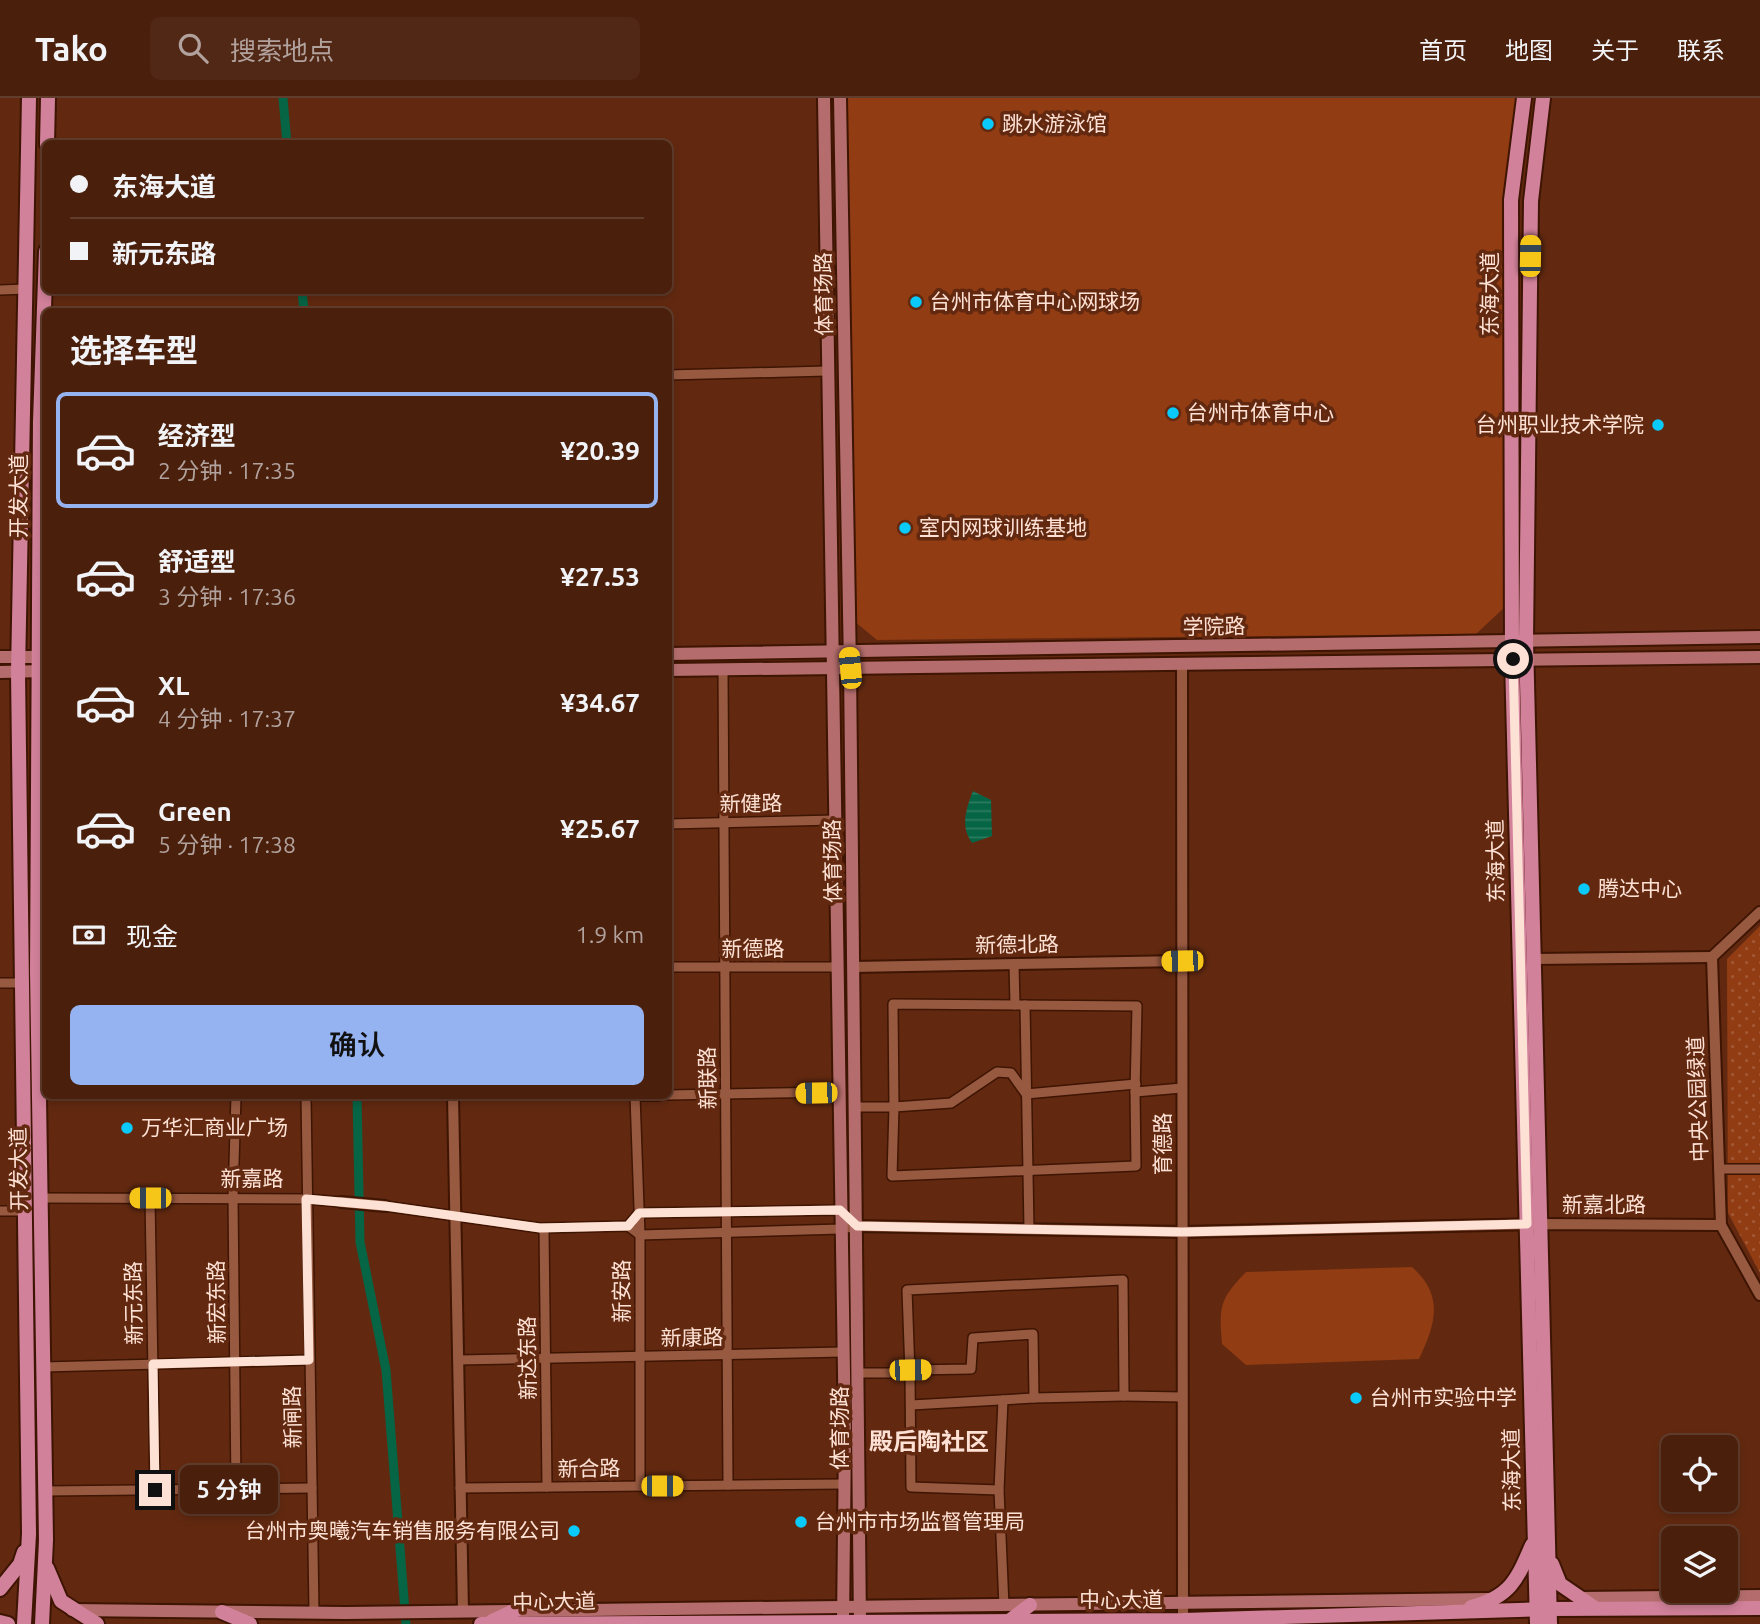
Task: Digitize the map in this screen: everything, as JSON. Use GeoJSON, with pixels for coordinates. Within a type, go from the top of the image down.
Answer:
{"type":"FeatureCollection","features":[{"type":"Feature","properties":{"kind":"main road","name":"开发大道"},"geometry":{"type":"LineString","coordinates":[[24,1624],[29,1534],[18,664],[29,98]]}},
{"type":"Feature","properties":{"kind":"main road"},"geometry":{"type":"LineString","coordinates":[[47,140],[48,98]]}},
{"type":"Feature","properties":{"kind":"main road"},"geometry":{"type":"LineString","coordinates":[[824,98],[845,1484],[844,1623]]}},
{"type":"Feature","properties":{"kind":"main road","name":"体育场路"},"geometry":{"type":"LineString","coordinates":[[840,98],[850,668],[860,1623]]}},
{"type":"Feature","properties":{"kind":"main road","name":"东海大道"},"geometry":{"type":"LineString","coordinates":[[1524,98],[1511,200],[1519,660],[1543,1617]]}},
{"type":"Feature","properties":{"kind":"main road","name":"东海大道"},"geometry":{"type":"LineString","coordinates":[[1519,642],[1531,201],[1543,98]]}},
{"type":"Feature","properties":{"kind":"main road","name":"开发大道"},"geometry":{"type":"LineString","coordinates":[[42,365],[41,1198],[46,1540],[42,1624]]}},
{"type":"Feature","properties":{"kind":"main road","name":"学院路"},"geometry":{"type":"LineString","coordinates":[[672,654],[1760,637]]}},
{"type":"Feature","properties":{"kind":"main road"},"geometry":{"type":"LineString","coordinates":[[0,657],[18,664],[42,664]]}},
{"type":"Feature","properties":{"kind":"main road","name":"学院路"},"geometry":{"type":"LineString","coordinates":[[672,670],[1760,657]]}},
{"type":"Feature","properties":{"kind":"main road","name":"东海大道"},"geometry":{"type":"LineString","coordinates":[[1519,660],[1533,959],[1533,1224]]}},
{"type":"Feature","properties":{"kind":"main road"},"geometry":{"type":"LineString","coordinates":[[0,672],[18,664]]}},
{"type":"Feature","properties":{"kind":"main road"},"geometry":{"type":"LineString","coordinates":[[0,1589],[20,1564],[29,1534]]}},
{"type":"Feature","properties":{"kind":"main road"},"geometry":{"type":"LineString","coordinates":[[46,1540],[48,1572],[61,1601],[97,1624]]}},
{"type":"Feature","properties":{"kind":"main road"},"geometry":{"type":"LineString","coordinates":[[1450,1612],[1507,1592],[1541,1544],[1560,1584],[1596,1609]]}},
{"type":"Feature","properties":{"kind":"main road"},"geometry":{"type":"LineString","coordinates":[[1580,1598],[1760,1597]]}},
{"type":"Feature","properties":{"kind":"main road"},"geometry":{"type":"LineString","coordinates":[[72,1610],[314,1613],[1183,1604],[1376,1608],[1492,1599]]}},
{"type":"Feature","properties":{"kind":"main road"},"geometry":{"type":"LineString","coordinates":[[1009,1621],[1030,1605]]}},
{"type":"Feature","properties":{"kind":"main road"},"geometry":{"type":"LineString","coordinates":[[661,1608],[676,1622]]}},
{"type":"Feature","properties":{"kind":"main road","name":"中心大道"},"geometry":{"type":"LineString","coordinates":[[484,1624],[1183,1622],[1376,1608],[1543,1617],[1596,1609],[1760,1608]]}},
{"type":"Feature","properties":{"kind":"main road"},"geometry":{"type":"LineString","coordinates":[[484,1624],[516,1610]]}},
{"type":"Feature","properties":{"kind":"main road"},"geometry":{"type":"LineString","coordinates":[[222,1612],[250,1624]]}},
{"type":"Feature","properties":{"kind":"main road"},"geometry":{"type":"LineString","coordinates":[[0,1622],[8,1624]]}},
{"type":"Feature","properties":{"kind":"street"},"geometry":{"type":"LineString","coordinates":[[0,290],[26,289]]}},
{"type":"Feature","properties":{"kind":"street"},"geometry":{"type":"LineString","coordinates":[[672,375],[827,371]]}},
{"type":"Feature","properties":{"kind":"street","name":"育德路"},"geometry":{"type":"LineString","coordinates":[[1182,664],[1183,1622]]}},
{"type":"Feature","properties":{"kind":"street","name":"新联路"},"geometry":{"type":"LineString","coordinates":[[723,670],[728,1485]]}},
{"type":"Feature","properties":{"kind":"street","name":"新健路"},"geometry":{"type":"LineString","coordinates":[[672,824],[835,820]]}},
{"type":"Feature","properties":{"kind":"street"},"geometry":{"type":"LineString","coordinates":[[1533,959],[1712,957],[1760,912]]}},
{"type":"Feature","properties":{"kind":"street","name":"中央公园绿道"},"geometry":{"type":"LineString","coordinates":[[1712,957],[1721,1225],[1760,1295]]}},
{"type":"Feature","properties":{"kind":"street","name":"新德北路"},"geometry":{"type":"LineString","coordinates":[[853,967],[1182,961]]}},
{"type":"Feature","properties":{"kind":"street"},"geometry":{"type":"LineString","coordinates":[[1014,964],[1014,1005]]}},
{"type":"Feature","properties":{"kind":"street","name":"新德路"},"geometry":{"type":"LineString","coordinates":[[672,967],[837,967]]}},
{"type":"Feature","properties":{"kind":"street"},"geometry":{"type":"LineString","coordinates":[[0,983],[20,983]]}},
{"type":"Feature","properties":{"kind":"street"},"geometry":{"type":"LineString","coordinates":[[893,1004],[1014,1005],[1137,1006],[1136,1166],[892,1176],[893,1004]]}},
{"type":"Feature","properties":{"kind":"street"},"geometry":{"type":"LineString","coordinates":[[1026,1005],[1029,1229]]}},
{"type":"Feature","properties":{"kind":"street"},"geometry":{"type":"LineString","coordinates":[[855,1107],[951,1103],[997,1072],[1011,1073],[1026,1094]]}},
{"type":"Feature","properties":{"kind":"street"},"geometry":{"type":"LineString","coordinates":[[1026,1094],[1182,1088]]}},
{"type":"Feature","properties":{"kind":"street"},"geometry":{"type":"LineString","coordinates":[[672,1095],[839,1092]]}},
{"type":"Feature","properties":{"kind":"street","name":"新宏东路"},"geometry":{"type":"LineString","coordinates":[[236,1099],[233,1198],[236,1489]]}},
{"type":"Feature","properties":{"kind":"street","name":"新闸路"},"geometry":{"type":"LineString","coordinates":[[306,1099],[314,1613]]}},
{"type":"Feature","properties":{"kind":"street"},"geometry":{"type":"LineString","coordinates":[[453,1099],[463,1611]]}},
{"type":"Feature","properties":{"kind":"street","name":"新安路"},"geometry":{"type":"LineString","coordinates":[[635,1099],[640,1235],[640,1486]]}},
{"type":"Feature","properties":{"kind":"street"},"geometry":{"type":"LineString","coordinates":[[1719,1169],[1760,1169]]}},
{"type":"Feature","properties":{"kind":"street","name":"新嘉路"},"geometry":{"type":"LineString","coordinates":[[41,1198],[306,1199],[385,1206],[544,1228],[628,1226]]}},
{"type":"Feature","properties":{"kind":"street","name":"新元东路"},"geometry":{"type":"LineString","coordinates":[[150,1198],[155,1490]]}},
{"type":"Feature","properties":{"kind":"street"},"geometry":{"type":"LineString","coordinates":[[840,1210],[857,1226],[841,1229],[640,1235],[628,1226],[639,1213],[840,1210]]}},
{"type":"Feature","properties":{"kind":"street"},"geometry":{"type":"LineString","coordinates":[[0,1211],[25,1211]]}},
{"type":"Feature","properties":{"kind":"street","name":"新嘉北路"},"geometry":{"type":"LineString","coordinates":[[857,1226],[1182,1232],[1533,1224],[1721,1225]]}},
{"type":"Feature","properties":{"kind":"street","name":"新达东路"},"geometry":{"type":"LineString","coordinates":[[544,1228],[547,1487]]}},
{"type":"Feature","properties":{"kind":"street"},"geometry":{"type":"LineString","coordinates":[[999,1490],[911,1487],[907,1290],[1123,1280],[1124,1396]]}},
{"type":"Feature","properties":{"kind":"street"},"geometry":{"type":"LineString","coordinates":[[858,1373],[971,1369],[973,1338],[1033,1334],[1034,1398]]}},
{"type":"Feature","properties":{"kind":"street","name":"新康路"},"geometry":{"type":"LineString","coordinates":[[458,1360],[843,1352]]}},
{"type":"Feature","properties":{"kind":"street"},"geometry":{"type":"LineString","coordinates":[[43,1367],[309,1360]]}},
{"type":"Feature","properties":{"kind":"street"},"geometry":{"type":"LineString","coordinates":[[911,1405],[1034,1398],[1182,1397]]}},
{"type":"Feature","properties":{"kind":"street"},"geometry":{"type":"LineString","coordinates":[[1003,1400],[999,1490],[1004,1606]]}},
{"type":"Feature","properties":{"kind":"street","name":"新合路"},"geometry":{"type":"LineString","coordinates":[[460,1488],[845,1484]]}},
{"type":"Feature","properties":{"kind":"street"},"geometry":{"type":"LineString","coordinates":[[45,1492],[312,1488]]}},
{"type":"Feature","properties":{"kind":"shaded area","name":"台州市体育中心"},"geometry":{"type":"Polygon","coordinates":[[[840,98],[1517,98],[1503,221],[1507,605],[1476,634],[877,640],[843,612],[840,98]]]}},
{"type":"Feature","properties":{"kind":"shaded area"},"geometry":{"type":"Polygon","coordinates":[[[973,791],[991,800],[992,836],[972,843],[965,824],[973,791]]]}},
{"type":"Feature","properties":{"kind":"shaded area"},"geometry":{"type":"Polygon","coordinates":[[[1760,926],[1760,1273],[1728,1213],[1727,959],[1760,926]]]}},
{"type":"Feature","properties":{"kind":"shaded area"},"geometry":{"type":"Polygon","coordinates":[[[1412,1267],[1429,1289],[1434,1311],[1433,1323],[1419,1359],[1246,1365],[1222,1344],[1223,1305],[1230,1290],[1246,1272],[1412,1267]]]}},
{"type":"Feature","properties":{"kind":"waterway"},"geometry":{"type":"LineString","coordinates":[[283,98],[287,140]]}},
{"type":"Feature","properties":{"kind":"waterway"},"geometry":{"type":"LineString","coordinates":[[302,294],[304,308]]}},
{"type":"Feature","properties":{"kind":"waterway"},"geometry":{"type":"LineString","coordinates":[[357,1099],[360,1242],[386,1370],[406,1624]]}},
{"type":"Feature","properties":{"kind":"place","name":"跳水游泳馆"},"geometry":{"type":"Point","coordinates":[988,124]}},
{"type":"Feature","properties":{"kind":"place","name":"台州市体育中心网球场"},"geometry":{"type":"Point","coordinates":[916,302]}},
{"type":"Feature","properties":{"kind":"place","name":"台州市体育中心"},"geometry":{"type":"Point","coordinates":[1173,413]}},
{"type":"Feature","properties":{"kind":"place","name":"台州职业技术学院"},"geometry":{"type":"Point","coordinates":[1658,425]}},
{"type":"Feature","properties":{"kind":"place","name":"室内网球训练基地"},"geometry":{"type":"Point","coordinates":[905,528]}},
{"type":"Feature","properties":{"kind":"place","name":"腾达中心"},"geometry":{"type":"Point","coordinates":[1584,889]}},
{"type":"Feature","properties":{"kind":"place","name":"万华汇商业广场"},"geometry":{"type":"Point","coordinates":[127,1128]}},
{"type":"Feature","properties":{"kind":"place","name":"台州市实验中学"},"geometry":{"type":"Point","coordinates":[1356,1398]}},
{"type":"Feature","properties":{"kind":"place","name":"台州市市场监督管理局"},"geometry":{"type":"Point","coordinates":[801,1522]}},
{"type":"Feature","properties":{"kind":"place","name":"台州市奥曦汽车销售服务有限公司"},"geometry":{"type":"Point","coordinates":[574,1531]}},
{"type":"Feature","properties":{"kind":"district","name":"殿后陶社区"},"geometry":{"type":"Point","coordinates":[929,1442]}},
{"type":"Feature","properties":{"kind":"route"},"geometry":{"type":"LineString","coordinates":[[155,1490],[153,1364],[309,1360],[306,1199],[385,1206],[540,1228],[628,1226],[639,1213],[840,1210],[857,1226],[1182,1232],[1527,1224],[1513,659]]}}]}
